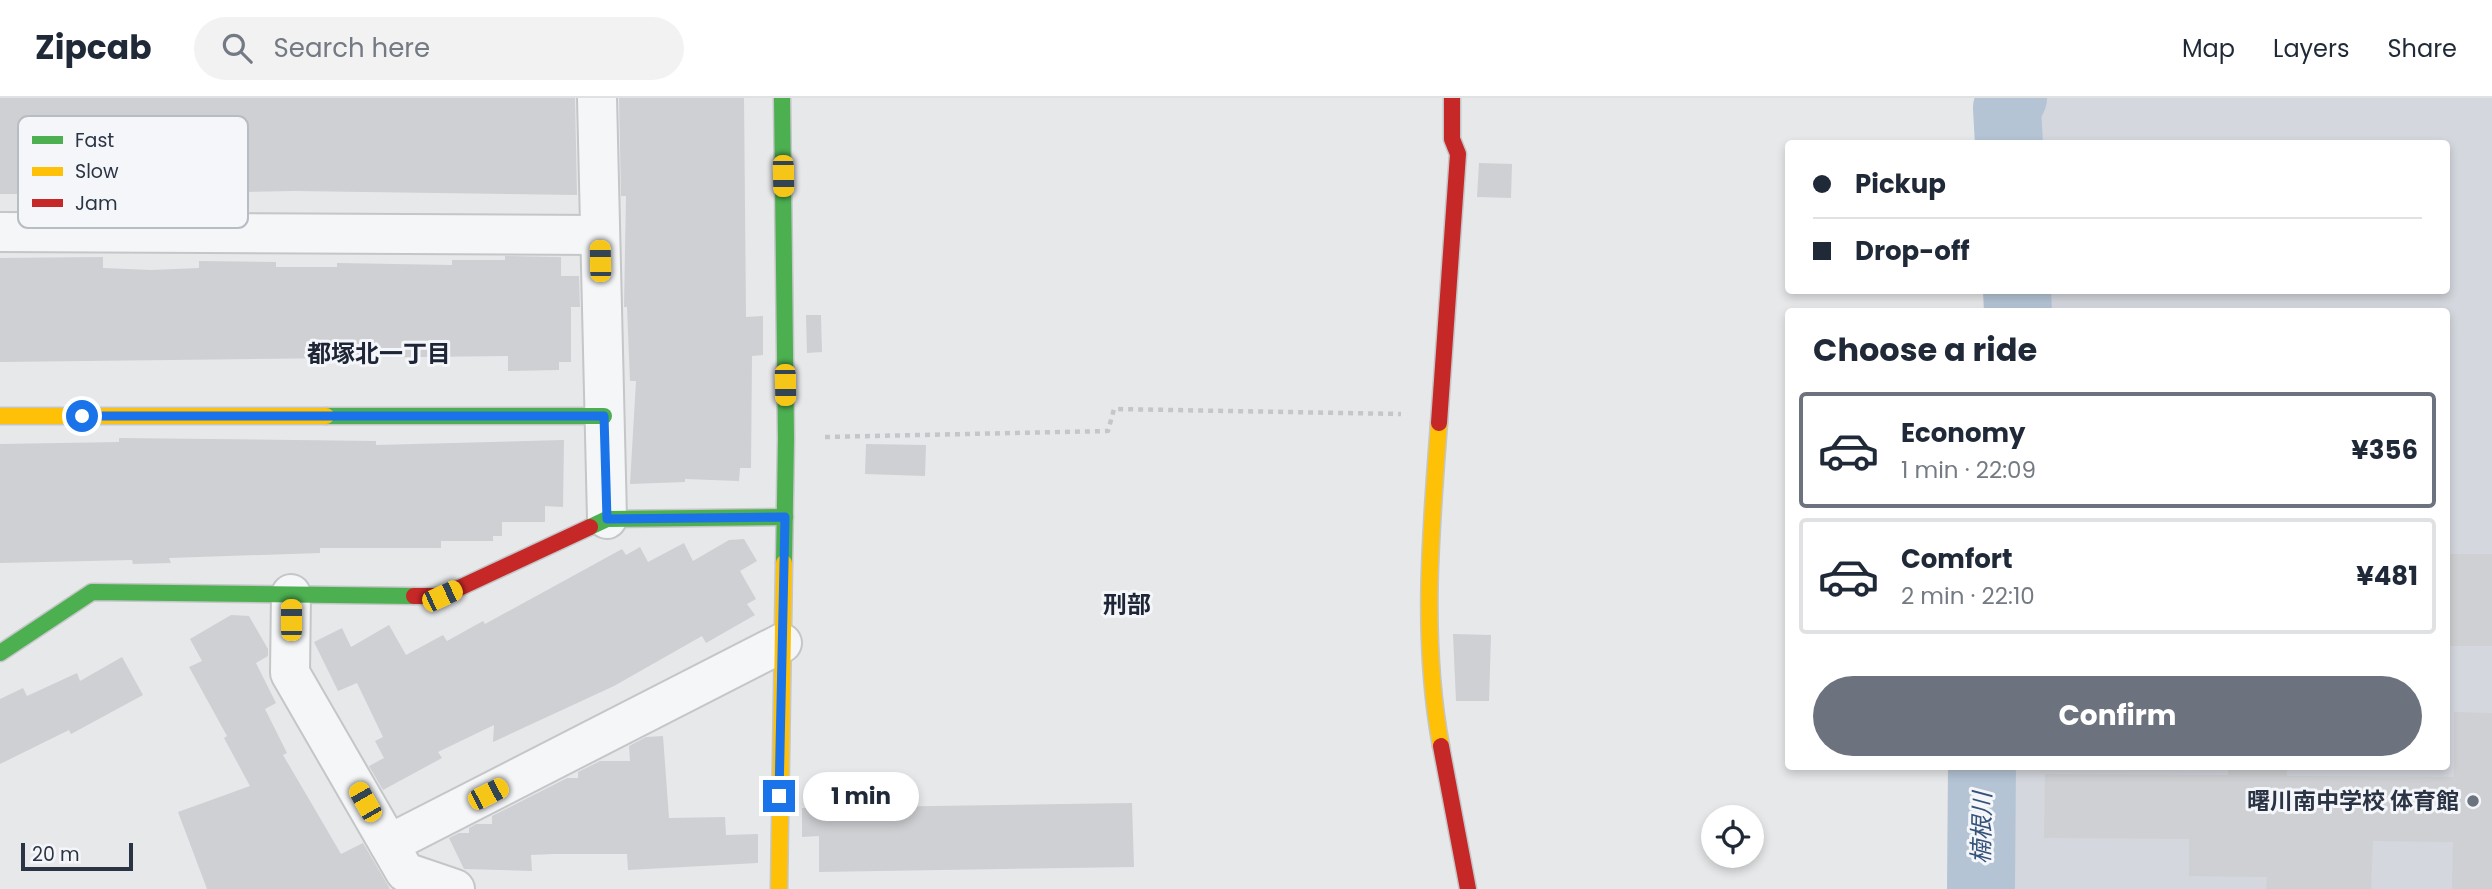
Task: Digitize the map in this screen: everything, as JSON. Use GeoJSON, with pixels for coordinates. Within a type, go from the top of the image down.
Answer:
{"type":"FeatureCollection","features":[{"type":"Feature","properties":{"kind":"street"},"geometry":{"type":"LineString","coordinates":[[597,98],[607,519]]}},
{"type":"Feature","properties":{"kind":"street"},"geometry":{"type":"LineString","coordinates":[[779,889],[786,438],[782,98]]}},
{"type":"Feature","properties":{"kind":"street"},"geometry":{"type":"LineString","coordinates":[[1452,98],[1452,139],[1458,154],[1429,560],[1434,709],[1468,889]]}},
{"type":"Feature","properties":{"kind":"street"},"geometry":{"type":"LineString","coordinates":[[0,232],[600,235]]}},
{"type":"Feature","properties":{"kind":"street"},"geometry":{"type":"LineString","coordinates":[[0,416],[604,416]]}},
{"type":"Feature","properties":{"kind":"street"},"geometry":{"type":"LineString","coordinates":[[0,653],[92,592],[442,596],[607,519],[785,517]]}},
{"type":"Feature","properties":{"kind":"street"},"geometry":{"type":"LineString","coordinates":[[291,594],[290,673],[405,872],[456,889]]}},
{"type":"Feature","properties":{"kind":"street"},"geometry":{"type":"LineString","coordinates":[[390,844],[782,643]]}},
{"type":"Feature","properties":{"kind":"path"},"geometry":{"type":"LineString","coordinates":[[786,438],[1108,431],[1114,410],[1440,414]]}},
{"type":"Feature","properties":{"kind":"shaded area"},"geometry":{"type":"Polygon","coordinates":[[[2030,98],[2492,98],[2492,889],[1987,889],[1989,770],[2450,770],[2450,308],[2026,308],[2025,294],[2450,294],[2450,140],[2017,140],[2016,124],[2030,98]]]}},
{"type":"Feature","properties":{"kind":"building"},"geometry":{"type":"Polygon","coordinates":[[[0,98],[575,98],[577,195],[248,192],[248,116],[18,116],[18,194],[0,194],[0,98]]]}},
{"type":"Feature","properties":{"kind":"building"},"geometry":{"type":"Polygon","coordinates":[[[619,98],[744,98],[746,317],[763,316],[763,355],[752,356],[751,468],[740,468],[739,481],[685,479],[685,482],[630,484],[636,381],[630,381],[627,307],[624,307],[626,196],[621,196],[619,98]]]}},
{"type":"Feature","properties":{"kind":"building"},"geometry":{"type":"Polygon","coordinates":[[[1479,163],[1512,164],[1511,198],[1477,197],[1479,163]]]}},
{"type":"Feature","properties":{"kind":"building"},"geometry":{"type":"Polygon","coordinates":[[[505,256],[561,257],[561,276],[579,276],[580,307],[571,307],[571,362],[559,362],[559,370],[508,371],[508,356],[0,362],[0,258],[103,257],[103,268],[151,270],[199,268],[199,261],[276,262],[276,267],[337,267],[337,263],[452,265],[452,260],[505,260],[505,256]]]}},
{"type":"Feature","properties":{"kind":"building"},"geometry":{"type":"Polygon","coordinates":[[[806,315],[821,315],[822,352],[807,353],[806,315]]]}},
{"type":"Feature","properties":{"kind":"building"},"geometry":{"type":"Polygon","coordinates":[[[119,438],[376,441],[376,445],[564,440],[563,507],[545,506],[545,522],[502,522],[502,536],[493,536],[493,541],[441,541],[441,548],[320,548],[320,553],[169,558],[171,563],[133,564],[132,560],[0,563],[0,444],[119,442],[119,438]]]}},
{"type":"Feature","properties":{"kind":"building"},"geometry":{"type":"Polygon","coordinates":[[[866,444],[926,445],[925,476],[865,474],[866,444]]]}},
{"type":"Feature","properties":{"kind":"building"},"geometry":{"type":"Polygon","coordinates":[[[744,539],[757,561],[740,571],[756,599],[747,604],[755,615],[706,643],[702,636],[614,686],[493,742],[494,725],[438,752],[442,758],[383,790],[369,766],[384,758],[375,741],[383,737],[357,683],[338,691],[314,642],[342,628],[351,647],[389,625],[406,655],[443,635],[447,641],[483,621],[485,624],[622,549],[626,555],[640,547],[648,562],[684,543],[693,561],[729,540],[744,539]]]}},
{"type":"Feature","properties":{"kind":"building"},"geometry":{"type":"Polygon","coordinates":[[[2450,554],[2492,554],[2492,646],[2450,646],[2450,554]]]}},
{"type":"Feature","properties":{"kind":"building"},"geometry":{"type":"Polygon","coordinates":[[[231,615],[249,616],[268,649],[268,656],[256,663],[276,703],[265,709],[287,753],[283,755],[341,854],[363,843],[390,889],[207,889],[178,812],[250,786],[224,738],[227,736],[189,667],[202,661],[190,639],[231,615]]]}},
{"type":"Feature","properties":{"kind":"building"},"geometry":{"type":"Polygon","coordinates":[[[1453,634],[1491,635],[1489,701],[1456,701],[1453,634]]]}},
{"type":"Feature","properties":{"kind":"building"},"geometry":{"type":"Polygon","coordinates":[[[122,657],[143,695],[71,734],[69,730],[0,764],[0,699],[23,688],[27,696],[77,673],[80,681],[122,657]]]}},
{"type":"Feature","properties":{"kind":"building"},"geometry":{"type":"Polygon","coordinates":[[[2454,712],[2492,713],[2492,889],[2452,889],[2453,842],[2373,841],[2371,889],[2266,889],[2267,877],[2189,876],[2189,839],[2044,838],[2045,774],[2228,775],[2228,770],[2287,770],[2287,776],[2454,777],[2454,712]]]}},
{"type":"Feature","properties":{"kind":"building"},"geometry":{"type":"Polygon","coordinates":[[[663,736],[669,818],[725,817],[726,835],[758,834],[758,863],[628,870],[627,854],[553,854],[531,855],[532,871],[464,869],[449,838],[459,833],[469,833],[469,828],[476,824],[492,824],[492,816],[567,778],[578,778],[578,772],[600,761],[630,761],[629,746],[646,737],[663,736]]]}},
{"type":"Feature","properties":{"kind":"building"},"geometry":{"type":"Polygon","coordinates":[[[1132,803],[1134,867],[819,872],[819,836],[802,837],[802,808],[1132,803]]]}},
{"type":"Feature","properties":{"kind":"waterway","name":"楠根川"},"geometry":{"type":"LineString","coordinates":[[2009,140],[2007,108],[2013,98]]}},
{"type":"Feature","properties":{"kind":"waterway","name":"楠根川"},"geometry":{"type":"LineString","coordinates":[[2017,294],[2018,308]]}},
{"type":"Feature","properties":{"kind":"waterway","name":"楠根川"},"geometry":{"type":"LineString","coordinates":[[1981,889],[1982,770]]}},
{"type":"Feature","properties":{"kind":"traffic: fast"},"geometry":{"type":"LineString","coordinates":[[782,98],[786,438],[784,563]]}},
{"type":"Feature","properties":{"kind":"traffic: fast"},"geometry":{"type":"LineString","coordinates":[[326,416],[604,416]]}},
{"type":"Feature","properties":{"kind":"traffic: fast"},"geometry":{"type":"LineString","coordinates":[[590,527],[607,519],[785,517]]}},
{"type":"Feature","properties":{"kind":"traffic: fast"},"geometry":{"type":"LineString","coordinates":[[0,653],[92,592],[414,596]]}},
{"type":"Feature","properties":{"kind":"traffic: slow"},"geometry":{"type":"LineString","coordinates":[[0,416],[326,416]]}},
{"type":"Feature","properties":{"kind":"traffic: slow"},"geometry":{"type":"LineString","coordinates":[[1439,423],[1429,625],[1441,746]]}},
{"type":"Feature","properties":{"kind":"traffic: slow"},"geometry":{"type":"LineString","coordinates":[[779,889],[784,563]]}},
{"type":"Feature","properties":{"kind":"traffic: jam"},"geometry":{"type":"LineString","coordinates":[[1439,423],[1458,154],[1452,139],[1452,98]]}},
{"type":"Feature","properties":{"kind":"traffic: jam"},"geometry":{"type":"LineString","coordinates":[[414,596],[442,596],[590,527]]}},
{"type":"Feature","properties":{"kind":"traffic: jam"},"geometry":{"type":"LineString","coordinates":[[1441,746],[1468,889]]}},
{"type":"Feature","properties":{"kind":"place","name":"曙川南中学校 体育館"},"geometry":{"type":"Point","coordinates":[2473,801]}},
{"type":"Feature","properties":{"kind":"district","name":"都塚北一丁目"},"geometry":{"type":"Point","coordinates":[379,354]}},
{"type":"Feature","properties":{"kind":"district","name":"刑部"},"geometry":{"type":"Point","coordinates":[1127,605]}},
{"type":"Feature","properties":{"kind":"route"},"geometry":{"type":"LineString","coordinates":[[82,416],[604,416],[607,519],[785,517],[779,796]]}}]}
